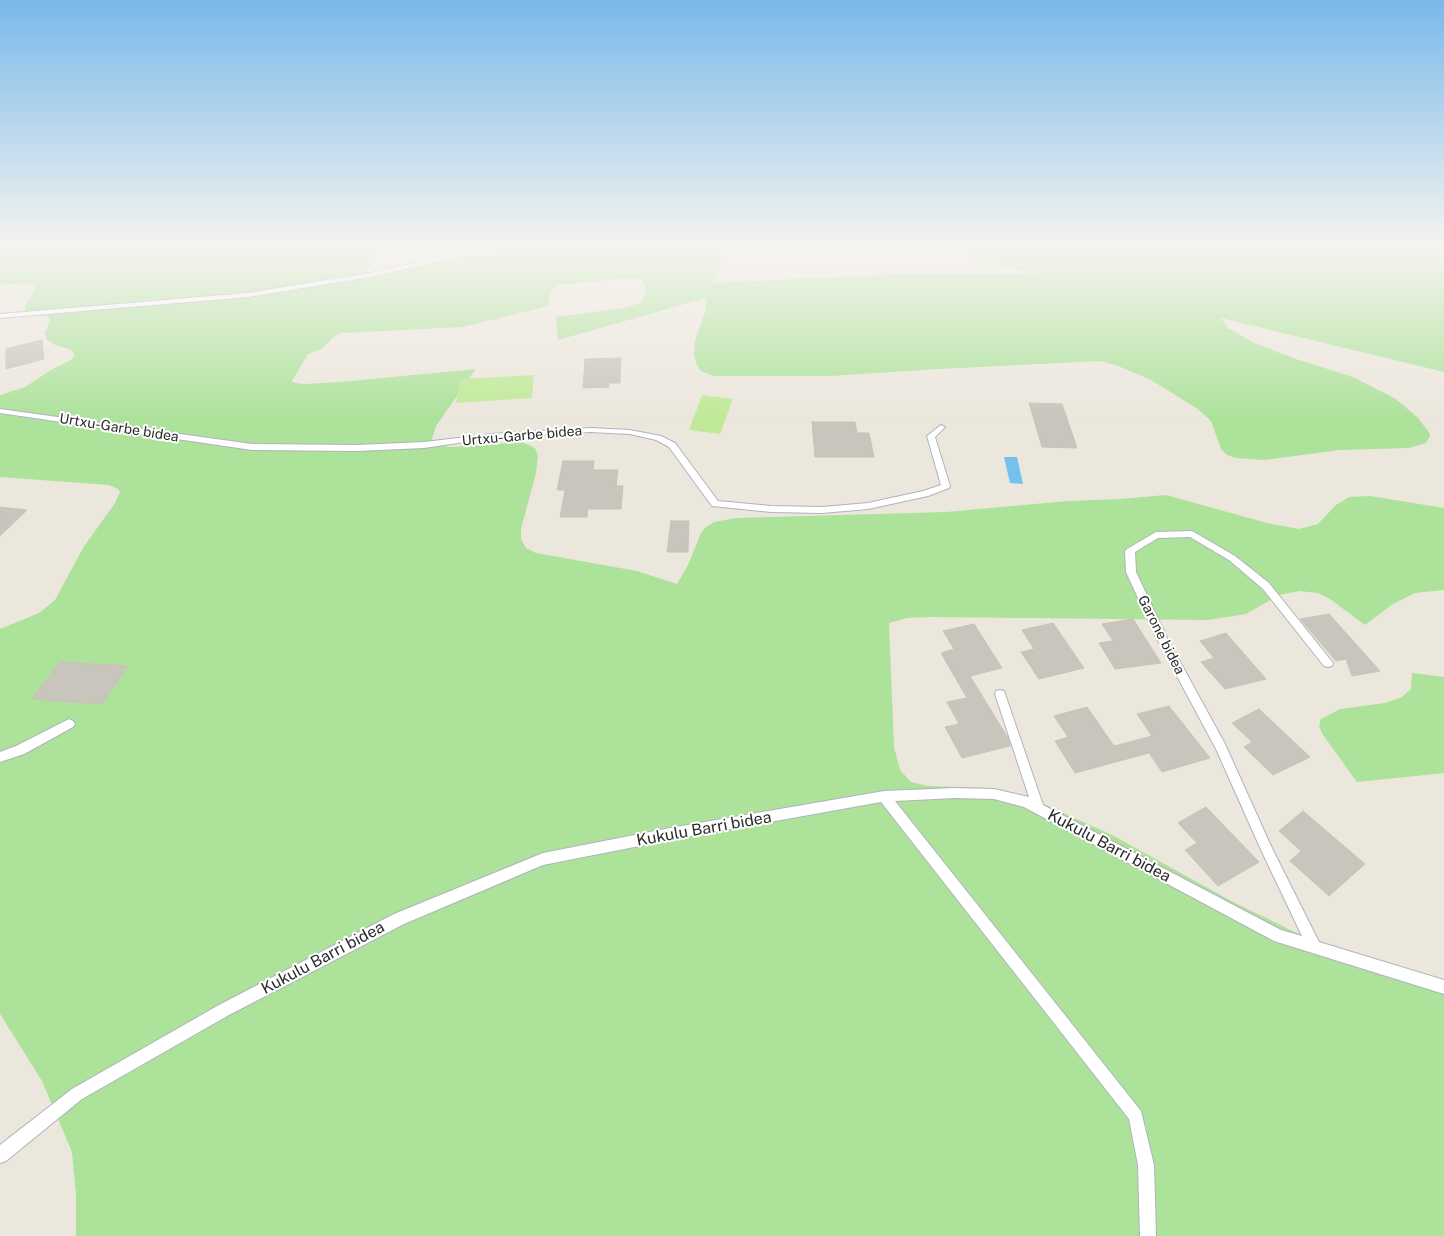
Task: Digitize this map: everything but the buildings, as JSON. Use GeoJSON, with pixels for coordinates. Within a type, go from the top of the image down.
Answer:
{"type":"FeatureCollection","features":[{"type":"Feature","properties":{"kind":"lane"},"geometry":{"type":"LineString","coordinates":[[0,316],[145,304]]}},
{"type":"Feature","properties":{"kind":"lane","name":"Urtxu-Garbe bidea"},"geometry":{"type":"LineString","coordinates":[[0,411],[252,446],[357,448],[424,445],[492,436],[590,430],[630,432],[658,438],[672,445],[715,504],[796,510],[868,506],[925,494],[946,486],[931,436],[941,427]]}},
{"type":"Feature","properties":{"kind":"lane","name":"Garone bidea"},"geometry":{"type":"LineString","coordinates":[[1314,946],[1266,848],[1221,747],[1161,637],[1131,572],[1130,551],[1156,534],[1192,534],[1232,558],[1266,586],[1328,663]]}},
{"type":"Feature","properties":{"kind":"lane"},"geometry":{"type":"LineString","coordinates":[[1000,694],[1038,808]]}},
{"type":"Feature","properties":{"kind":"lane"},"geometry":{"type":"LineString","coordinates":[[0,757],[20,750],[69,724]]}},
{"type":"Feature","properties":{"kind":"lane","name":"Kukulu Barri bidea"},"geometry":{"type":"LineString","coordinates":[[0,1155],[77,1094],[224,1010],[398,919],[543,859],[670,834],[884,796],[955,793],[994,794],[1026,802],[1279,936],[1444,987]]}},
{"type":"Feature","properties":{"kind":"lane"},"geometry":{"type":"LineString","coordinates":[[884,796],[1136,1116],[1146,1165],[1148,1236]]}},
{"type":"Feature","properties":{"kind":"green space"},"geometry":{"type":"Polygon","coordinates":[[[26,304],[549,304],[549,306],[463,327],[341,333],[332,338],[323,348],[308,354],[292,381],[304,384],[340,382],[476,369],[436,426],[432,439],[436,445],[451,447],[522,442],[535,448],[538,456],[536,473],[521,529],[521,539],[526,548],[536,553],[637,571],[677,584],[688,565],[701,533],[706,527],[714,522],[736,518],[946,512],[1068,501],[1166,495],[1267,523],[1299,529],[1318,524],[1336,505],[1349,497],[1370,496],[1444,508],[1444,590],[1415,593],[1393,604],[1365,625],[1330,599],[1317,593],[1300,591],[1279,595],[1246,614],[1208,620],[932,617],[907,618],[889,623],[894,747],[900,770],[911,782],[928,786],[993,788],[1028,797],[1112,835],[1235,903],[1326,947],[1444,985],[1444,1236],[76,1236],[76,1195],[72,1152],[42,1081],[0,1014],[0,629],[39,613],[55,600],[83,548],[115,503],[120,492],[109,485],[0,477],[0,395],[25,387],[71,360],[75,355],[70,349],[55,345],[47,340],[45,333],[50,320],[48,316],[29,313],[25,310],[26,304]]]}},
{"type":"Feature","properties":{"kind":"green space"},"geometry":{"type":"Polygon","coordinates":[[[639,304],[686,304],[558,340],[556,317],[624,308],[639,304]]]}},
{"type":"Feature","properties":{"kind":"green space"},"geometry":{"type":"Polygon","coordinates":[[[706,304],[1444,304],[1444,372],[1221,318],[1228,328],[1254,343],[1353,377],[1396,399],[1417,417],[1430,436],[1426,443],[1409,448],[1340,450],[1264,460],[1236,458],[1227,455],[1221,449],[1211,421],[1198,409],[1151,380],[1101,361],[831,376],[714,376],[701,371],[696,363],[694,354],[695,340],[706,310],[706,304]]]}},
{"type":"Feature","properties":{"kind":"green space"},"geometry":{"type":"Polygon","coordinates":[[[534,375],[532,398],[456,403],[460,379],[534,375]]]}},
{"type":"Feature","properties":{"kind":"green space"},"geometry":{"type":"Polygon","coordinates":[[[702,395],[733,399],[720,434],[689,430],[702,395]]]}},
{"type":"Feature","properties":{"kind":"green space"},"geometry":{"type":"Polygon","coordinates":[[[1412,673],[1444,677],[1444,773],[1357,782],[1323,735],[1319,726],[1321,719],[1340,709],[1385,703],[1402,697],[1411,689],[1412,673]]]}},
{"type":"Feature","properties":{"kind":"water"},"geometry":{"type":"Polygon","coordinates":[[[1004,457],[1017,457],[1023,484],[1010,483],[1004,457]]]}}]}
